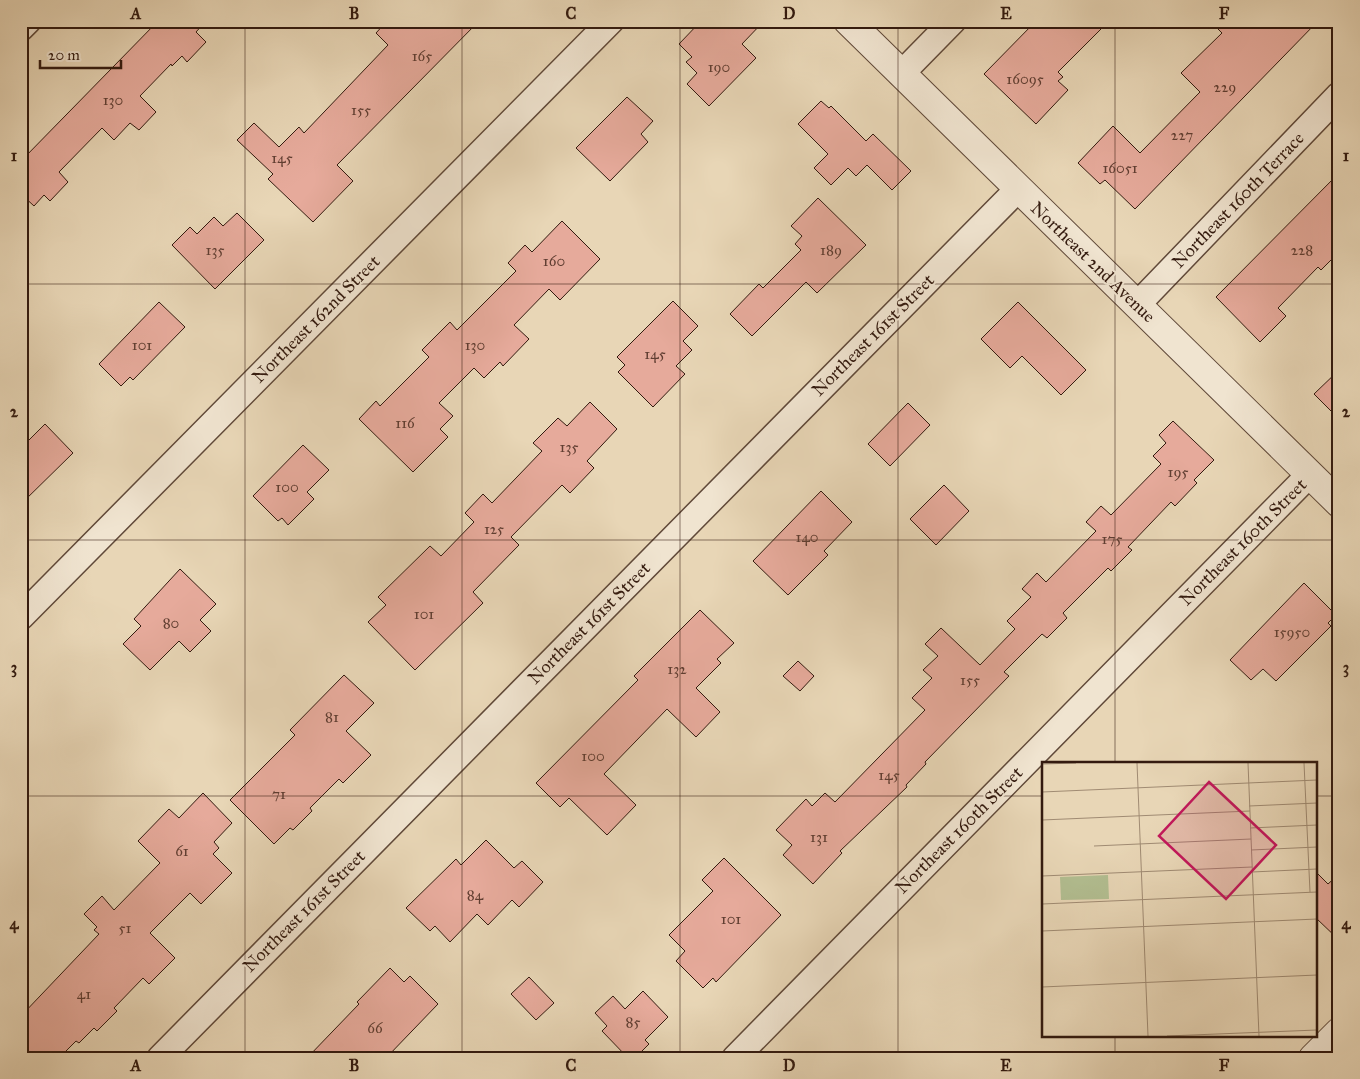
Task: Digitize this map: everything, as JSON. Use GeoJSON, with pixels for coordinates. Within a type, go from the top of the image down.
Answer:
{"type":"FeatureCollection","features":[{"type":"Feature","properties":{"kind":"street"},"geometry":{"type":"LineString","coordinates":[[21,28],[28,21]]}},
{"type":"Feature","properties":{"kind":"street","name":"Northeast 162nd Street"},"geometry":{"type":"LineString","coordinates":[[21,616],[612,21]]}},
{"type":"Feature","properties":{"kind":"street","name":"Northeast 2nd Avenue"},"geometry":{"type":"LineString","coordinates":[[848,21],[1339,503]]}},
{"type":"Feature","properties":{"kind":"street"},"geometry":{"type":"LineString","coordinates":[[901,74],[953,21]]}},
{"type":"Feature","properties":{"kind":"street","name":"Northeast 160th Terrace"},"geometry":{"type":"LineString","coordinates":[[1137,305],[1339,95]]}},
{"type":"Feature","properties":{"kind":"street","name":"Northeast 161st Street"},"geometry":{"type":"LineString","coordinates":[[160,1058],[1018,188]]}},
{"type":"Feature","properties":{"kind":"street","name":"Northeast 160th Street"},"geometry":{"type":"LineString","coordinates":[[735,1058],[1310,474]]}},
{"type":"Feature","properties":{"kind":"street"},"geometry":{"type":"LineString","coordinates":[[1313,1058],[1339,1032]]}},
{"type":"Feature","properties":{"kind":"building"},"geometry":{"type":"Polygon","coordinates":[[[158,21],[206,21],[196,32],[206,42],[187,62],[182,56],[172,66],[171,64],[140,96],[156,112],[139,130],[130,123],[114,140],[102,128],[59,172],[68,182],[50,201],[44,195],[34,206],[21,194],[21,161],[158,21]]]}},
{"type":"Feature","properties":{"kind":"building"},"geometry":{"type":"Polygon","coordinates":[[[387,21],[479,21],[337,165],[353,181],[313,222],[268,179],[273,174],[237,140],[254,123],[279,147],[299,127],[304,133],[388,45],[376,33],[387,21]]]}},
{"type":"Feature","properties":{"kind":"building"},"geometry":{"type":"Polygon","coordinates":[[[701,21],[764,21],[742,44],[756,58],[709,106],[687,84],[697,73],[686,62],[692,57],[679,44],[701,21]]]}},
{"type":"Feature","properties":{"kind":"building"},"geometry":{"type":"Polygon","coordinates":[[[1036,21],[1109,21],[1058,72],[1063,77],[1058,81],[1068,90],[1036,124],[984,74],[1036,21]]]}},
{"type":"Feature","properties":{"kind":"building"},"geometry":{"type":"Polygon","coordinates":[[[1210,21],[1318,21],[1135,209],[1105,180],[1100,184],[1078,163],[1113,126],[1140,153],[1200,92],[1181,73],[1222,33],[1210,21]]]}},
{"type":"Feature","properties":{"kind":"building"},"geometry":{"type":"Polygon","coordinates":[[[627,97],[653,121],[641,134],[648,142],[610,181],[576,148],[627,97]]]}},
{"type":"Feature","properties":{"kind":"building"},"geometry":{"type":"Polygon","coordinates":[[[821,101],[829,108],[831,106],[866,141],[873,134],[911,171],[892,190],[867,165],[856,176],[848,168],[831,185],[814,168],[828,154],[798,124],[821,101]]]}},
{"type":"Feature","properties":{"kind":"building"},"geometry":{"type":"Polygon","coordinates":[[[1339,173],[1339,252],[1321,270],[1318,267],[1278,308],[1286,316],[1260,342],[1216,297],[1339,173]]]}},
{"type":"Feature","properties":{"kind":"building"},"geometry":{"type":"Polygon","coordinates":[[[818,198],[866,245],[817,293],[806,282],[752,336],[730,314],[759,284],[763,288],[801,250],[795,244],[802,236],[791,226],[818,198]]]}},
{"type":"Feature","properties":{"kind":"building"},"geometry":{"type":"Polygon","coordinates":[[[237,213],[264,240],[215,289],[172,245],[190,227],[197,234],[214,217],[223,226],[237,213]]]}},
{"type":"Feature","properties":{"kind":"building"},"geometry":{"type":"Polygon","coordinates":[[[562,221],[600,259],[560,300],[549,289],[514,325],[529,339],[503,366],[500,362],[484,378],[474,368],[439,403],[453,416],[440,429],[448,437],[413,472],[359,419],[376,401],[380,406],[429,357],[422,350],[450,322],[457,330],[516,271],[508,263],[525,245],[532,252],[562,221]]]}},
{"type":"Feature","properties":{"kind":"building"},"geometry":{"type":"Polygon","coordinates":[[[673,301],[698,326],[683,341],[692,350],[676,366],[685,374],[653,407],[618,372],[625,365],[617,357],[673,301]]]}},
{"type":"Feature","properties":{"kind":"building"},"geometry":{"type":"Polygon","coordinates":[[[159,302],[185,327],[133,380],[130,377],[121,386],[99,364],[159,302]]]}},
{"type":"Feature","properties":{"kind":"building"},"geometry":{"type":"Polygon","coordinates":[[[1018,302],[1086,370],[1061,395],[1022,356],[1010,368],[981,339],[1018,302]]]}},
{"type":"Feature","properties":{"kind":"building"},"geometry":{"type":"Polygon","coordinates":[[[1339,370],[1339,419],[1314,394],[1339,370]]]}},
{"type":"Feature","properties":{"kind":"building"},"geometry":{"type":"Polygon","coordinates":[[[590,402],[617,429],[587,461],[594,468],[570,493],[562,485],[511,537],[519,545],[473,592],[483,603],[415,670],[368,622],[386,605],[378,597],[430,546],[441,556],[474,522],[465,513],[483,494],[492,503],[542,451],[533,443],[558,418],[567,426],[590,402]]]}},
{"type":"Feature","properties":{"kind":"building"},"geometry":{"type":"Polygon","coordinates":[[[908,403],[930,425],[890,466],[868,444],[908,403]]]}},
{"type":"Feature","properties":{"kind":"building"},"geometry":{"type":"Polygon","coordinates":[[[1173,421],[1214,460],[1194,480],[1197,483],[1175,506],[1171,502],[1128,547],[1132,550],[1111,571],[1108,568],[1063,613],[1067,618],[1047,638],[1042,634],[1004,672],[1009,676],[925,762],[926,764],[906,785],[907,787],[840,851],[842,853],[813,884],[783,855],[792,845],[776,830],[806,799],[812,806],[825,793],[835,802],[925,710],[912,698],[932,678],[923,670],[938,656],[925,644],[941,628],[980,665],[1015,629],[1007,621],[1031,597],[1022,589],[1037,573],[1046,582],[1096,531],[1086,522],[1101,506],[1111,515],[1161,464],[1153,456],[1166,443],[1159,435],[1173,421]]]}},
{"type":"Feature","properties":{"kind":"building"},"geometry":{"type":"Polygon","coordinates":[[[45,424],[73,453],[21,504],[21,448],[45,424]]]}},
{"type":"Feature","properties":{"kind":"building"},"geometry":{"type":"Polygon","coordinates":[[[303,445],[329,470],[307,492],[314,499],[288,525],[282,518],[278,521],[253,496],[303,445]]]}},
{"type":"Feature","properties":{"kind":"building"},"geometry":{"type":"Polygon","coordinates":[[[944,485],[969,511],[936,545],[910,519],[944,485]]]}},
{"type":"Feature","properties":{"kind":"building"},"geometry":{"type":"Polygon","coordinates":[[[821,491],[852,522],[824,551],[828,555],[788,595],[753,561],[821,491]]]}},
{"type":"Feature","properties":{"kind":"building"},"geometry":{"type":"Polygon","coordinates":[[[180,569],[216,604],[200,620],[211,631],[190,652],[179,641],[150,670],[123,644],[141,626],[134,619],[180,569]]]}},
{"type":"Feature","properties":{"kind":"building"},"geometry":{"type":"Polygon","coordinates":[[[1304,583],[1336,615],[1328,623],[1331,626],[1276,681],[1263,669],[1251,680],[1230,660],[1304,583]]]}},
{"type":"Feature","properties":{"kind":"building"},"geometry":{"type":"Polygon","coordinates":[[[700,610],[734,643],[717,659],[721,663],[696,688],[720,712],[696,737],[667,709],[604,774],[636,805],[607,835],[569,798],[560,807],[536,783],[638,680],[634,676],[700,610]]]}},
{"type":"Feature","properties":{"kind":"building"},"geometry":{"type":"Polygon","coordinates":[[[798,661],[814,676],[800,691],[783,676],[798,661]]]}},
{"type":"Feature","properties":{"kind":"building"},"geometry":{"type":"Polygon","coordinates":[[[344,675],[374,703],[346,731],[371,755],[343,783],[339,779],[310,808],[312,811],[293,830],[290,828],[274,844],[230,800],[295,735],[290,730],[344,675]]]}},
{"type":"Feature","properties":{"kind":"building"},"geometry":{"type":"Polygon","coordinates":[[[203,793],[232,823],[214,842],[219,848],[213,854],[232,873],[201,904],[190,893],[150,933],[175,958],[149,984],[143,978],[114,1008],[117,1011],[97,1031],[94,1028],[79,1043],[76,1041],[59,1058],[21,1058],[21,1016],[99,934],[94,930],[97,927],[84,914],[102,896],[114,910],[160,863],[138,841],[169,809],[179,818],[203,793]]]}},
{"type":"Feature","properties":{"kind":"building"},"geometry":{"type":"Polygon","coordinates":[[[486,840],[514,868],[522,861],[543,882],[519,907],[512,900],[488,925],[477,914],[450,942],[435,926],[430,931],[406,908],[456,859],[461,865],[486,840]]]}},
{"type":"Feature","properties":{"kind":"building"},"geometry":{"type":"Polygon","coordinates":[[[724,858],[781,915],[716,982],[713,978],[703,988],[676,961],[685,951],[669,935],[713,891],[702,880],[724,858]]]}},
{"type":"Feature","properties":{"kind":"building"},"geometry":{"type":"Polygon","coordinates":[[[1318,874],[1328,884],[1339,874],[1339,940],[1318,920],[1318,874]]]}},
{"type":"Feature","properties":{"kind":"building"},"geometry":{"type":"Polygon","coordinates":[[[390,968],[404,982],[410,976],[438,1004],[386,1058],[307,1058],[359,1004],[357,1002],[390,968]]]}},
{"type":"Feature","properties":{"kind":"building"},"geometry":{"type":"Polygon","coordinates":[[[529,977],[554,1003],[536,1020],[511,994],[529,977]]]}},
{"type":"Feature","properties":{"kind":"building"},"geometry":{"type":"Polygon","coordinates":[[[643,991],[668,1017],[645,1040],[649,1044],[635,1058],[628,1058],[602,1031],[607,1026],[595,1013],[613,996],[625,1009],[643,991]]]}}]}
